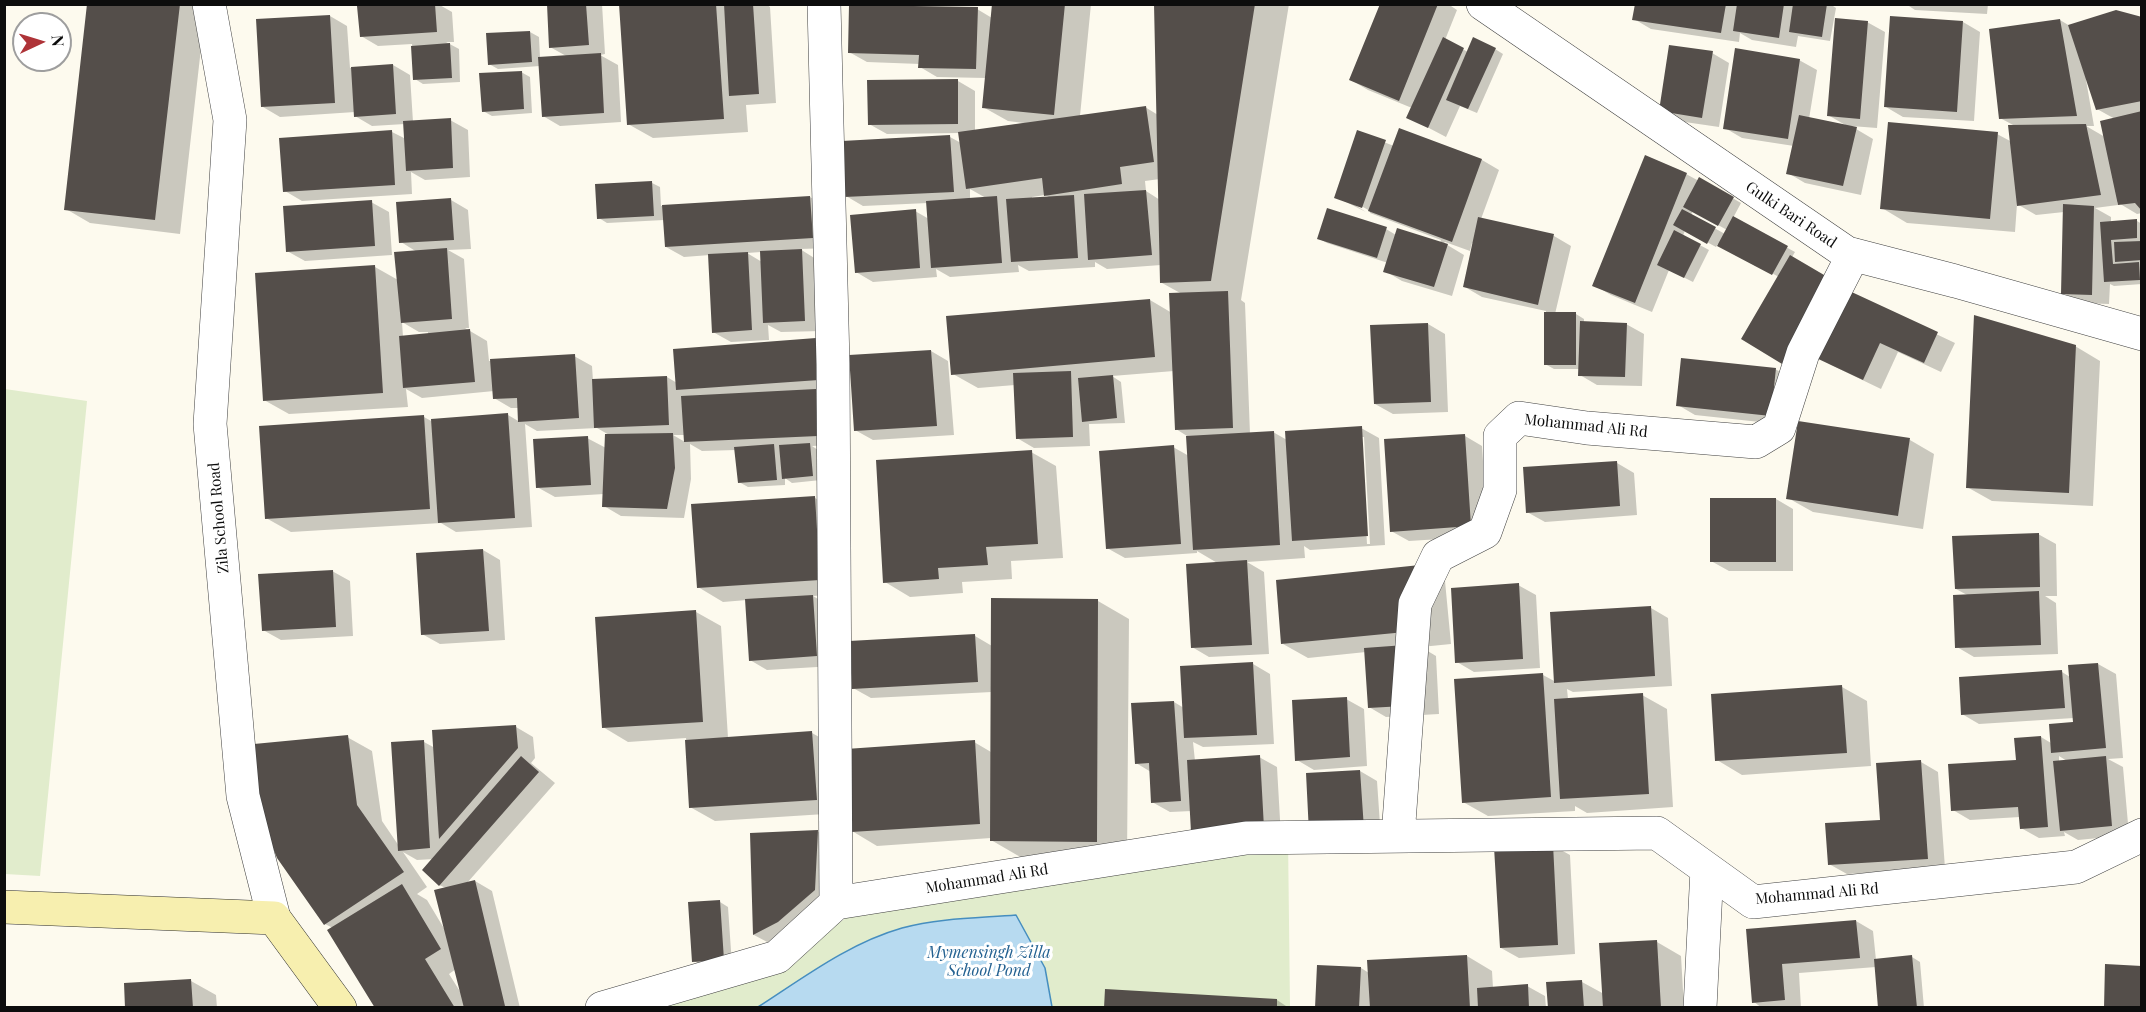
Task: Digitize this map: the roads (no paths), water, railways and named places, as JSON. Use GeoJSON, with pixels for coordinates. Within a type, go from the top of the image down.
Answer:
{"type":"FeatureCollection","features":[{"type":"Feature","properties":{"kind":"main road"},"geometry":{"type":"LineString","coordinates":[[4,907],[274,918]]}},
{"type":"Feature","properties":{"kind":"main road","name":"Zila School Road"},"geometry":{"type":"LineString","coordinates":[[274,918],[340,1008]]}},
{"type":"Feature","properties":{"kind":"street","name":"Zila School Road"},"geometry":{"type":"LineString","coordinates":[[209,4],[230,120],[210,424],[243,796],[274,918]]}},
{"type":"Feature","properties":{"kind":"street"},"geometry":{"type":"LineString","coordinates":[[602,1008],[777,957],[836,903],[833,364],[824,4]]}},
{"type":"Feature","properties":{"kind":"street","name":"Gulki Bari Road"},"geometry":{"type":"LineString","coordinates":[[1483,4],[1847,253],[2142,334]]}},
{"type":"Feature","properties":{"kind":"street","name":"Mohammad Ali Rd"},"geometry":{"type":"LineString","coordinates":[[1398,836],[1415,604],[1438,556],[1485,532],[1500,490],[1500,436],[1519,418],[1587,428],[1756,442],[1779,428],[1803,353],[1853,255]]}},
{"type":"Feature","properties":{"kind":"street","name":"Mohammad Ali Rd"},"geometry":{"type":"LineString","coordinates":[[836,903],[1246,838],[1657,833],[1753,902],[2076,867],[2142,835]]}},
{"type":"Feature","properties":{"kind":"street"},"geometry":{"type":"LineString","coordinates":[[1700,1008],[1707,869]]}},
{"type":"Feature","properties":{"kind":"water","name":"Mymensingh Zilla School Pond"},"geometry":{"type":"Polygon","coordinates":[[[1016,915],[1045,968],[1052,1007],[758,1007],[827,962],[882,935],[930,922],[1016,915]]]}}]}
